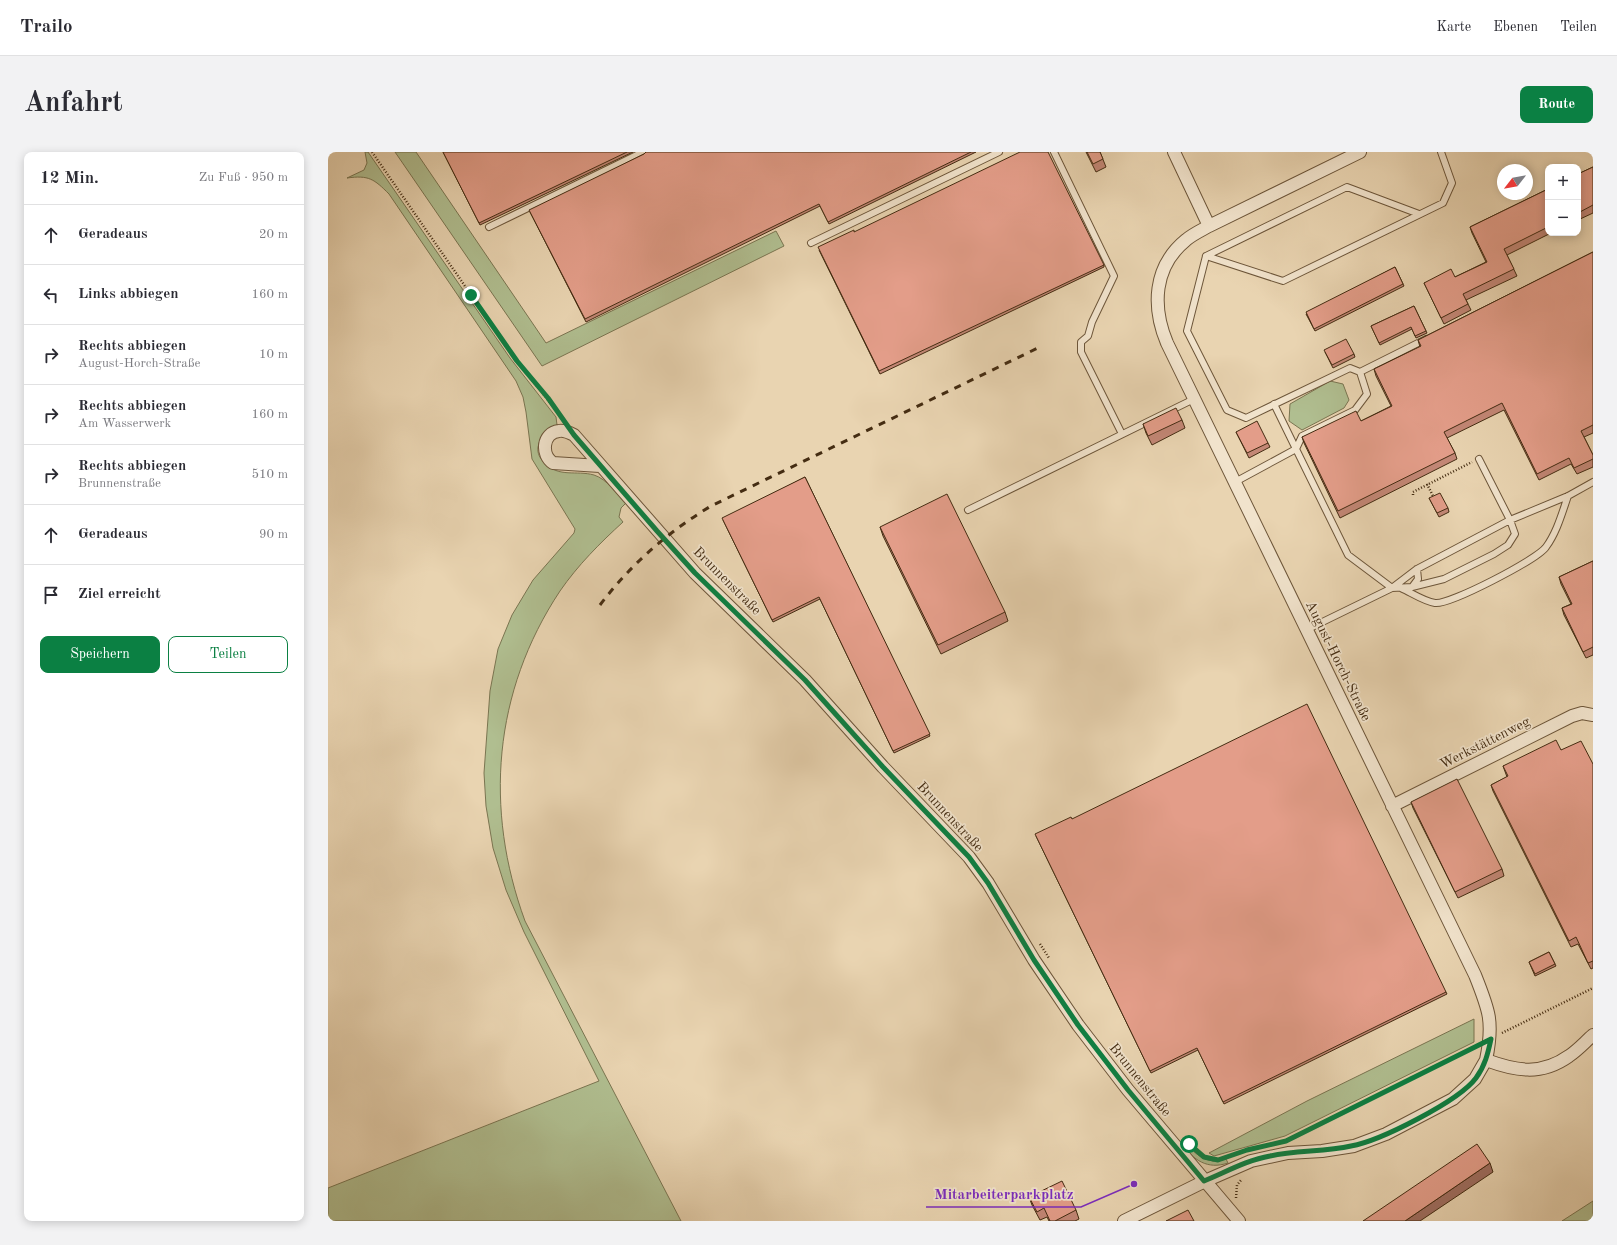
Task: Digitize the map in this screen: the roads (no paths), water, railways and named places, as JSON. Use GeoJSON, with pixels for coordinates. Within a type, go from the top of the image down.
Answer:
{"type":"FeatureCollection","features":[{"type":"Feature","properties":{"kind":"street"},"geometry":{"type":"LineString","coordinates":[[1174,152],[1209,226],[1356,153]]}},
{"type":"Feature","properties":{"kind":"street","name":"August-Horch-Straße"},"geometry":{"type":"LineString","coordinates":[[1124,1221],[1204,1181],[1251,1161],[1288,1153],[1322,1151],[1354,1146],[1386,1134],[1453,1099],[1476,1079],[1486,1060],[1491,1039],[1487,1003],[1475,975],[1159,325],[1157,291],[1160,275],[1171,256],[1186,240],[1209,226]]}},
{"type":"Feature","properties":{"kind":"street","name":"Brunnenstraße"},"geometry":{"type":"LineString","coordinates":[[600,466],[553,463],[549,460],[544,450],[544,444],[551,434],[561,430],[574,435],[695,573],[805,680],[883,767],[969,857],[988,883],[1034,960],[1078,1025],[1128,1090],[1239,1221]]}},
{"type":"Feature","properties":{"kind":"street","name":"Werkstättenweg"},"geometry":{"type":"LineString","coordinates":[[1392,806],[1572,716],[1582,713],[1593,715]]}},
{"type":"Feature","properties":{"kind":"street"},"geometry":{"type":"LineString","coordinates":[[1486,1060],[1510,1069],[1536,1069],[1560,1061],[1569,1056],[1593,1035]]}},
{"type":"Feature","properties":{"kind":"lane"},"geometry":{"type":"LineString","coordinates":[[489,227],[643,152]]}},
{"type":"Feature","properties":{"kind":"lane"},"geometry":{"type":"LineString","coordinates":[[811,243],[999,152]]}},
{"type":"Feature","properties":{"kind":"lane"},"geometry":{"type":"LineString","coordinates":[[1054,152],[1114,276],[1092,322],[1088,336],[1081,342],[1080,352],[1122,434]]}},
{"type":"Feature","properties":{"kind":"lane"},"geometry":{"type":"LineString","coordinates":[[1206,256],[1283,280],[1443,203],[1452,183],[1441,152]]}},
{"type":"Feature","properties":{"kind":"lane"},"geometry":{"type":"LineString","coordinates":[[1419,214],[1347,187],[1206,256],[1187,332],[1227,410],[1246,418],[1350,368],[1360,372],[1430,337]]}},
{"type":"Feature","properties":{"kind":"lane"},"geometry":{"type":"LineString","coordinates":[[1235,482],[1296,449],[1302,436],[1355,410],[1367,394],[1360,372]]}},
{"type":"Feature","properties":{"kind":"lane"},"geometry":{"type":"LineString","coordinates":[[968,510],[1194,399]]}},
{"type":"Feature","properties":{"kind":"lane"},"geometry":{"type":"LineString","coordinates":[[1274,404],[1348,555],[1392,588],[1412,587],[1444,579],[1494,554],[1508,545],[1515,534],[1510,520],[1479,459]]}},
{"type":"Feature","properties":{"kind":"lane"},"geometry":{"type":"LineString","coordinates":[[1306,630],[1392,588],[1417,569],[1510,520],[1568,496],[1593,482]]}},
{"type":"Feature","properties":{"kind":"lane"},"geometry":{"type":"LineString","coordinates":[[1401,588],[1436,603],[1455,599],[1534,558],[1546,548],[1560,521],[1568,496]]}},
{"type":"Feature","properties":{"kind":"lane"},"geometry":{"type":"LineString","coordinates":[[1412,587],[1418,579],[1417,569]]}},
{"type":"Feature","properties":{"kind":"railway"},"geometry":{"type":"LineString","coordinates":[[600,605],[624,576],[651,550],[665,538],[711,506],[1042,346]]}},
{"type":"Feature","properties":{"kind":"place","name":"Mitarbeiterparkplatz"},"geometry":{"type":"Point","coordinates":[1134,1184]}}]}
